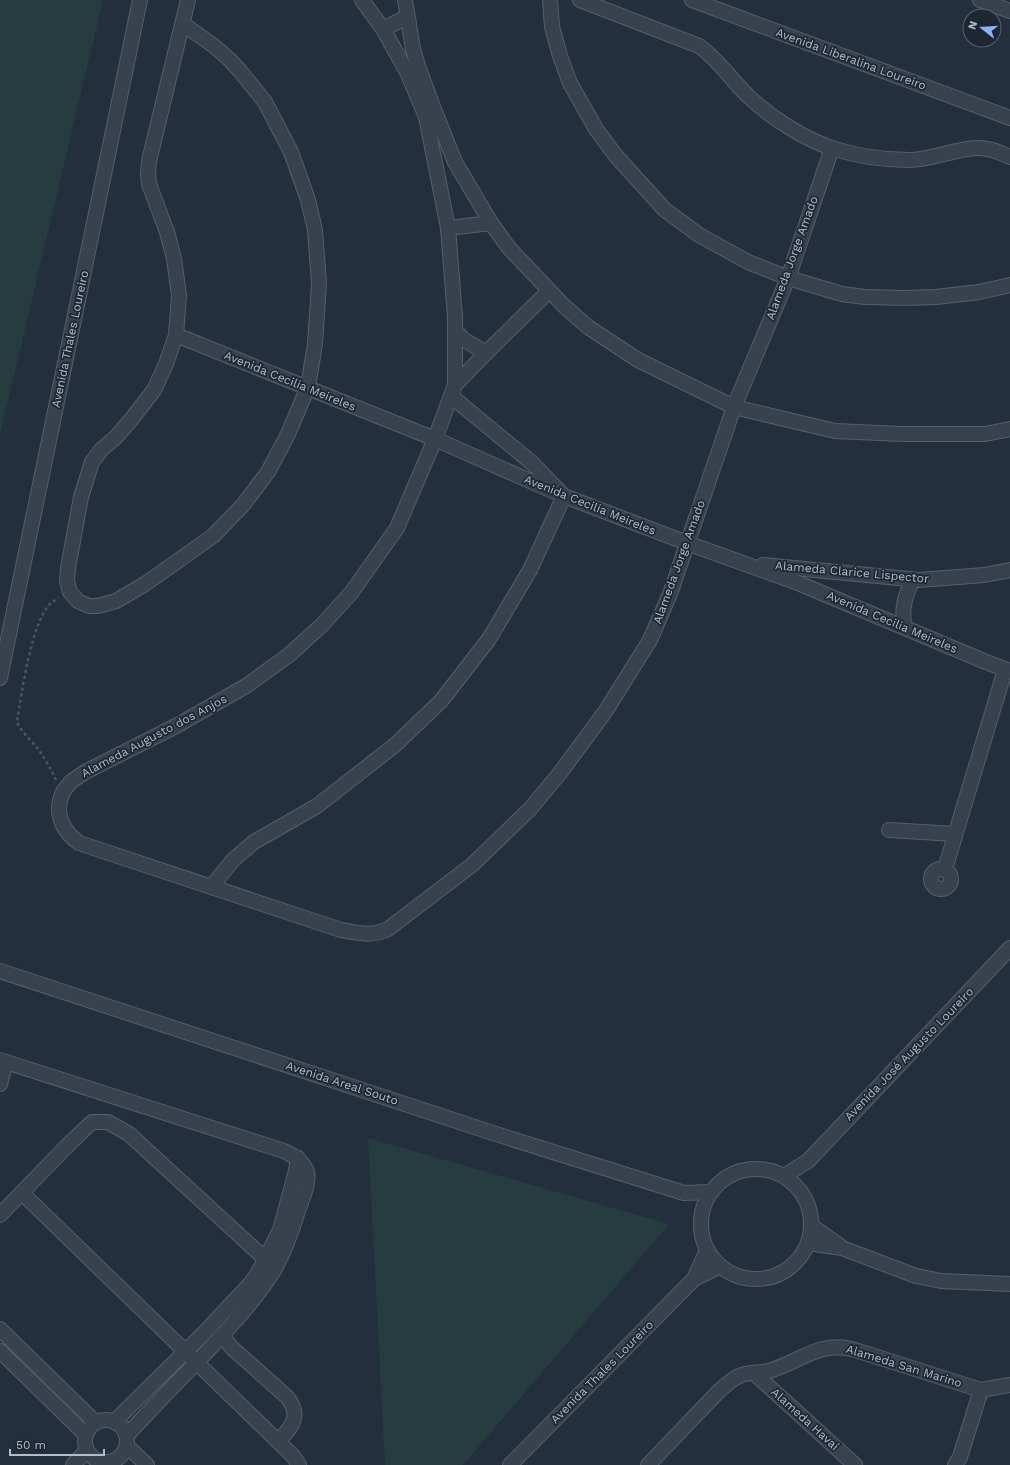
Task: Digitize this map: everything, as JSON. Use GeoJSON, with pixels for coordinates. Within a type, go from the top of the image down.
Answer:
{"type":"FeatureCollection","features":[{"type":"Feature","properties":{"kind":"street","name":"Avenida Thales Loureiro"},"geometry":{"type":"LineString","coordinates":[[0,678],[140,0]]}},
{"type":"Feature","properties":{"kind":"street"},"geometry":{"type":"LineString","coordinates":[[183,24],[214,46],[229,59],[253,86],[265,102],[281,131],[299,170],[315,230],[320,283],[315,344],[308,387],[288,434],[268,472],[243,505],[213,536],[145,584],[116,601],[98,606],[89,606],[78,601],[70,592],[67,581],[68,568],[82,497],[92,462],[101,450],[130,421],[154,390],[166,364],[176,335],[179,296],[174,258],[167,232],[149,184],[148,174],[149,161],[188,0]]}},
{"type":"Feature","properties":{"kind":"street","name":"Alameda Augusto dos Anjos"},"geometry":{"type":"LineString","coordinates":[[62,794],[72,782],[85,772],[176,726],[246,686],[289,655],[323,624],[351,593],[396,528],[435,440],[453,391],[456,331],[448,228],[426,117],[407,72],[383,29],[362,0]]}},
{"type":"Feature","properties":{"kind":"street"},"geometry":{"type":"LineString","coordinates":[[405,0],[413,49],[435,112],[455,162],[491,223],[509,248],[549,291],[588,327],[638,360],[734,407],[835,430],[902,434],[985,434],[1010,428]]}},
{"type":"Feature","properties":{"kind":"street"},"geometry":{"type":"LineString","coordinates":[[550,0],[552,27],[560,56],[570,83],[596,129],[616,156],[665,210],[699,235],[748,262],[788,278],[842,294],[865,297],[896,298],[944,296],[979,292],[1010,285]]}},
{"type":"Feature","properties":{"kind":"street"},"geometry":{"type":"LineString","coordinates":[[580,0],[700,46],[710,54],[751,98],[777,120],[832,148],[864,156],[911,160],[977,148],[987,149],[1010,157]]}},
{"type":"Feature","properties":{"kind":"street","name":"Avenida Liberalina Loureiro"},"geometry":{"type":"LineString","coordinates":[[692,0],[1010,118]]}},
{"type":"Feature","properties":{"kind":"street"},"geometry":{"type":"LineString","coordinates":[[980,0],[1010,11]]}},
{"type":"Feature","properties":{"kind":"street"},"geometry":{"type":"LineString","coordinates":[[383,29],[407,17]]}},
{"type":"Feature","properties":{"kind":"street"},"geometry":{"type":"LineString","coordinates":[[398,56],[413,49]]}},
{"type":"Feature","properties":{"kind":"street","name":"Alameda Jorge Amado"},"geometry":{"type":"LineString","coordinates":[[212,886],[341,930],[366,935],[377,934],[397,922],[472,865],[530,808],[560,773],[605,712],[650,640],[670,594],[734,407],[788,278],[832,148]]}},
{"type":"Feature","properties":{"kind":"street"},"geometry":{"type":"LineString","coordinates":[[448,228],[491,223]]}},
{"type":"Feature","properties":{"kind":"street","name":"Alameda Augusto dos Anjos"},"geometry":{"type":"LineString","coordinates":[[453,391],[486,352],[549,291]]}},
{"type":"Feature","properties":{"kind":"street"},"geometry":{"type":"LineString","coordinates":[[456,331],[463,339],[486,352]]}},
{"type":"Feature","properties":{"kind":"street","name":"Avenida Cecilia Meireles"},"geometry":{"type":"LineString","coordinates":[[176,335],[308,387],[564,496],[798,583],[1008,671]]}},
{"type":"Feature","properties":{"kind":"street"},"geometry":{"type":"LineString","coordinates":[[62,794],[59,805],[59,815],[61,821],[70,836],[79,843],[96,850],[212,886],[233,860],[254,842],[317,806],[395,745],[441,701],[489,639],[530,570],[564,496],[532,463],[453,391]]}},
{"type":"Feature","properties":{"kind":"street","name":"Alameda Clarice Lispector"},"geometry":{"type":"LineString","coordinates":[[741,563],[913,580],[984,575],[1010,570]]}},
{"type":"Feature","properties":{"kind":"street"},"geometry":{"type":"LineString","coordinates":[[904,627],[902,612],[904,600],[913,580]]}},
{"type":"Feature","properties":{"kind":"street"},"geometry":{"type":"LineString","coordinates":[[945,869],[1008,671]]}},
{"type":"Feature","properties":{"kind":"street"},"geometry":{"type":"LineString","coordinates":[[889,830],[955,834]]}},
{"type":"Feature","properties":{"kind":"street","name":"Avenida José Augusto Loureiro"},"geometry":{"type":"LineString","coordinates":[[784,1176],[808,1160],[1010,948]]}},
{"type":"Feature","properties":{"kind":"street","name":"Avenida Areal Souto"},"geometry":{"type":"LineString","coordinates":[[0,971],[496,1134],[684,1193],[711,1192]]}},
{"type":"Feature","properties":{"kind":"street"},"geometry":{"type":"LineString","coordinates":[[0,1084],[3,1061],[284,1151],[298,1158],[296,1171],[280,1230],[270,1264],[259,1292],[127,1441],[123,1455],[118,1463],[96,1463],[87,1450],[85,1440],[86,1435],[96,1423],[105,1420],[114,1422],[122,1427],[127,1441],[147,1465]]}},
{"type":"Feature","properties":{"kind":"street"},"geometry":{"type":"LineString","coordinates":[[0,1215],[92,1122],[108,1122],[129,1134],[270,1264]]}},
{"type":"Feature","properties":{"kind":"street"},"geometry":{"type":"LineString","coordinates":[[801,1191],[808,1160]]}},
{"type":"Feature","properties":{"kind":"street"},"geometry":{"type":"LineString","coordinates":[[753,1169],[769,1170],[784,1176],[801,1191],[809,1208],[812,1226],[808,1243],[803,1254],[796,1263],[786,1271],[776,1276],[758,1280],[740,1278],[720,1266],[707,1250],[702,1234],[701,1218],[711,1192],[723,1180],[737,1172],[753,1169]]}},
{"type":"Feature","properties":{"kind":"street"},"geometry":{"type":"LineString","coordinates":[[22,1193],[279,1441],[299,1465]]}},
{"type":"Feature","properties":{"kind":"street","name":"Avenida Areal Souto"},"geometry":{"type":"LineString","coordinates":[[684,1193],[703,1210]]}},
{"type":"Feature","properties":{"kind":"street"},"geometry":{"type":"LineString","coordinates":[[812,1226],[842,1248]]}},
{"type":"Feature","properties":{"kind":"street"},"geometry":{"type":"LineString","coordinates":[[808,1243],[842,1248],[916,1276],[941,1281],[1010,1284]]}},
{"type":"Feature","properties":{"kind":"street","name":"Avenida Thales Loureiro"},"geometry":{"type":"LineString","coordinates":[[694,1279],[707,1250]]}},
{"type":"Feature","properties":{"kind":"street"},"geometry":{"type":"LineString","coordinates":[[114,1422],[203,1334],[270,1264]]}},
{"type":"Feature","properties":{"kind":"street","name":"Avenida Thales Loureiro"},"geometry":{"type":"LineString","coordinates":[[510,1465],[694,1279],[720,1266]]}},
{"type":"Feature","properties":{"kind":"street"},"geometry":{"type":"LineString","coordinates":[[0,1329],[96,1423]]}},
{"type":"Feature","properties":{"kind":"street"},"geometry":{"type":"LineString","coordinates":[[222,1335],[231,1347],[292,1404],[295,1410],[292,1426],[279,1441]]}},
{"type":"Feature","properties":{"kind":"street","name":"Alameda San Marino"},"geometry":{"type":"LineString","coordinates":[[648,1465],[719,1391],[740,1375],[770,1371],[819,1350],[840,1347],[981,1390],[1010,1385]]}},
{"type":"Feature","properties":{"kind":"street"},"geometry":{"type":"LineString","coordinates":[[0,1350],[86,1435]]}},
{"type":"Feature","properties":{"kind":"street","name":"Alameda Havaí"},"geometry":{"type":"LineString","coordinates":[[755,1374],[855,1465]]}},
{"type":"Feature","properties":{"kind":"street"},"geometry":{"type":"LineString","coordinates":[[955,1465],[960,1457],[981,1390]]}},
{"type":"Feature","properties":{"kind":"street"},"geometry":{"type":"LineString","coordinates":[[73,1465],[87,1450]]}},
{"type":"Feature","properties":{"kind":"path"},"geometry":{"type":"LineString","coordinates":[[62,794],[52,771],[43,756],[28,736],[18,726],[17,721],[30,653],[37,627],[43,613],[50,603],[70,592]]}},
{"type":"Feature","properties":{"kind":"green space"},"geometry":{"type":"Polygon","coordinates":[[[0,0],[103,0],[0,435],[0,0]]]}},
{"type":"Feature","properties":{"kind":"green space"},"geometry":{"type":"Polygon","coordinates":[[[368,1138],[669,1224],[463,1465],[385,1465],[368,1138]]]}}]}
